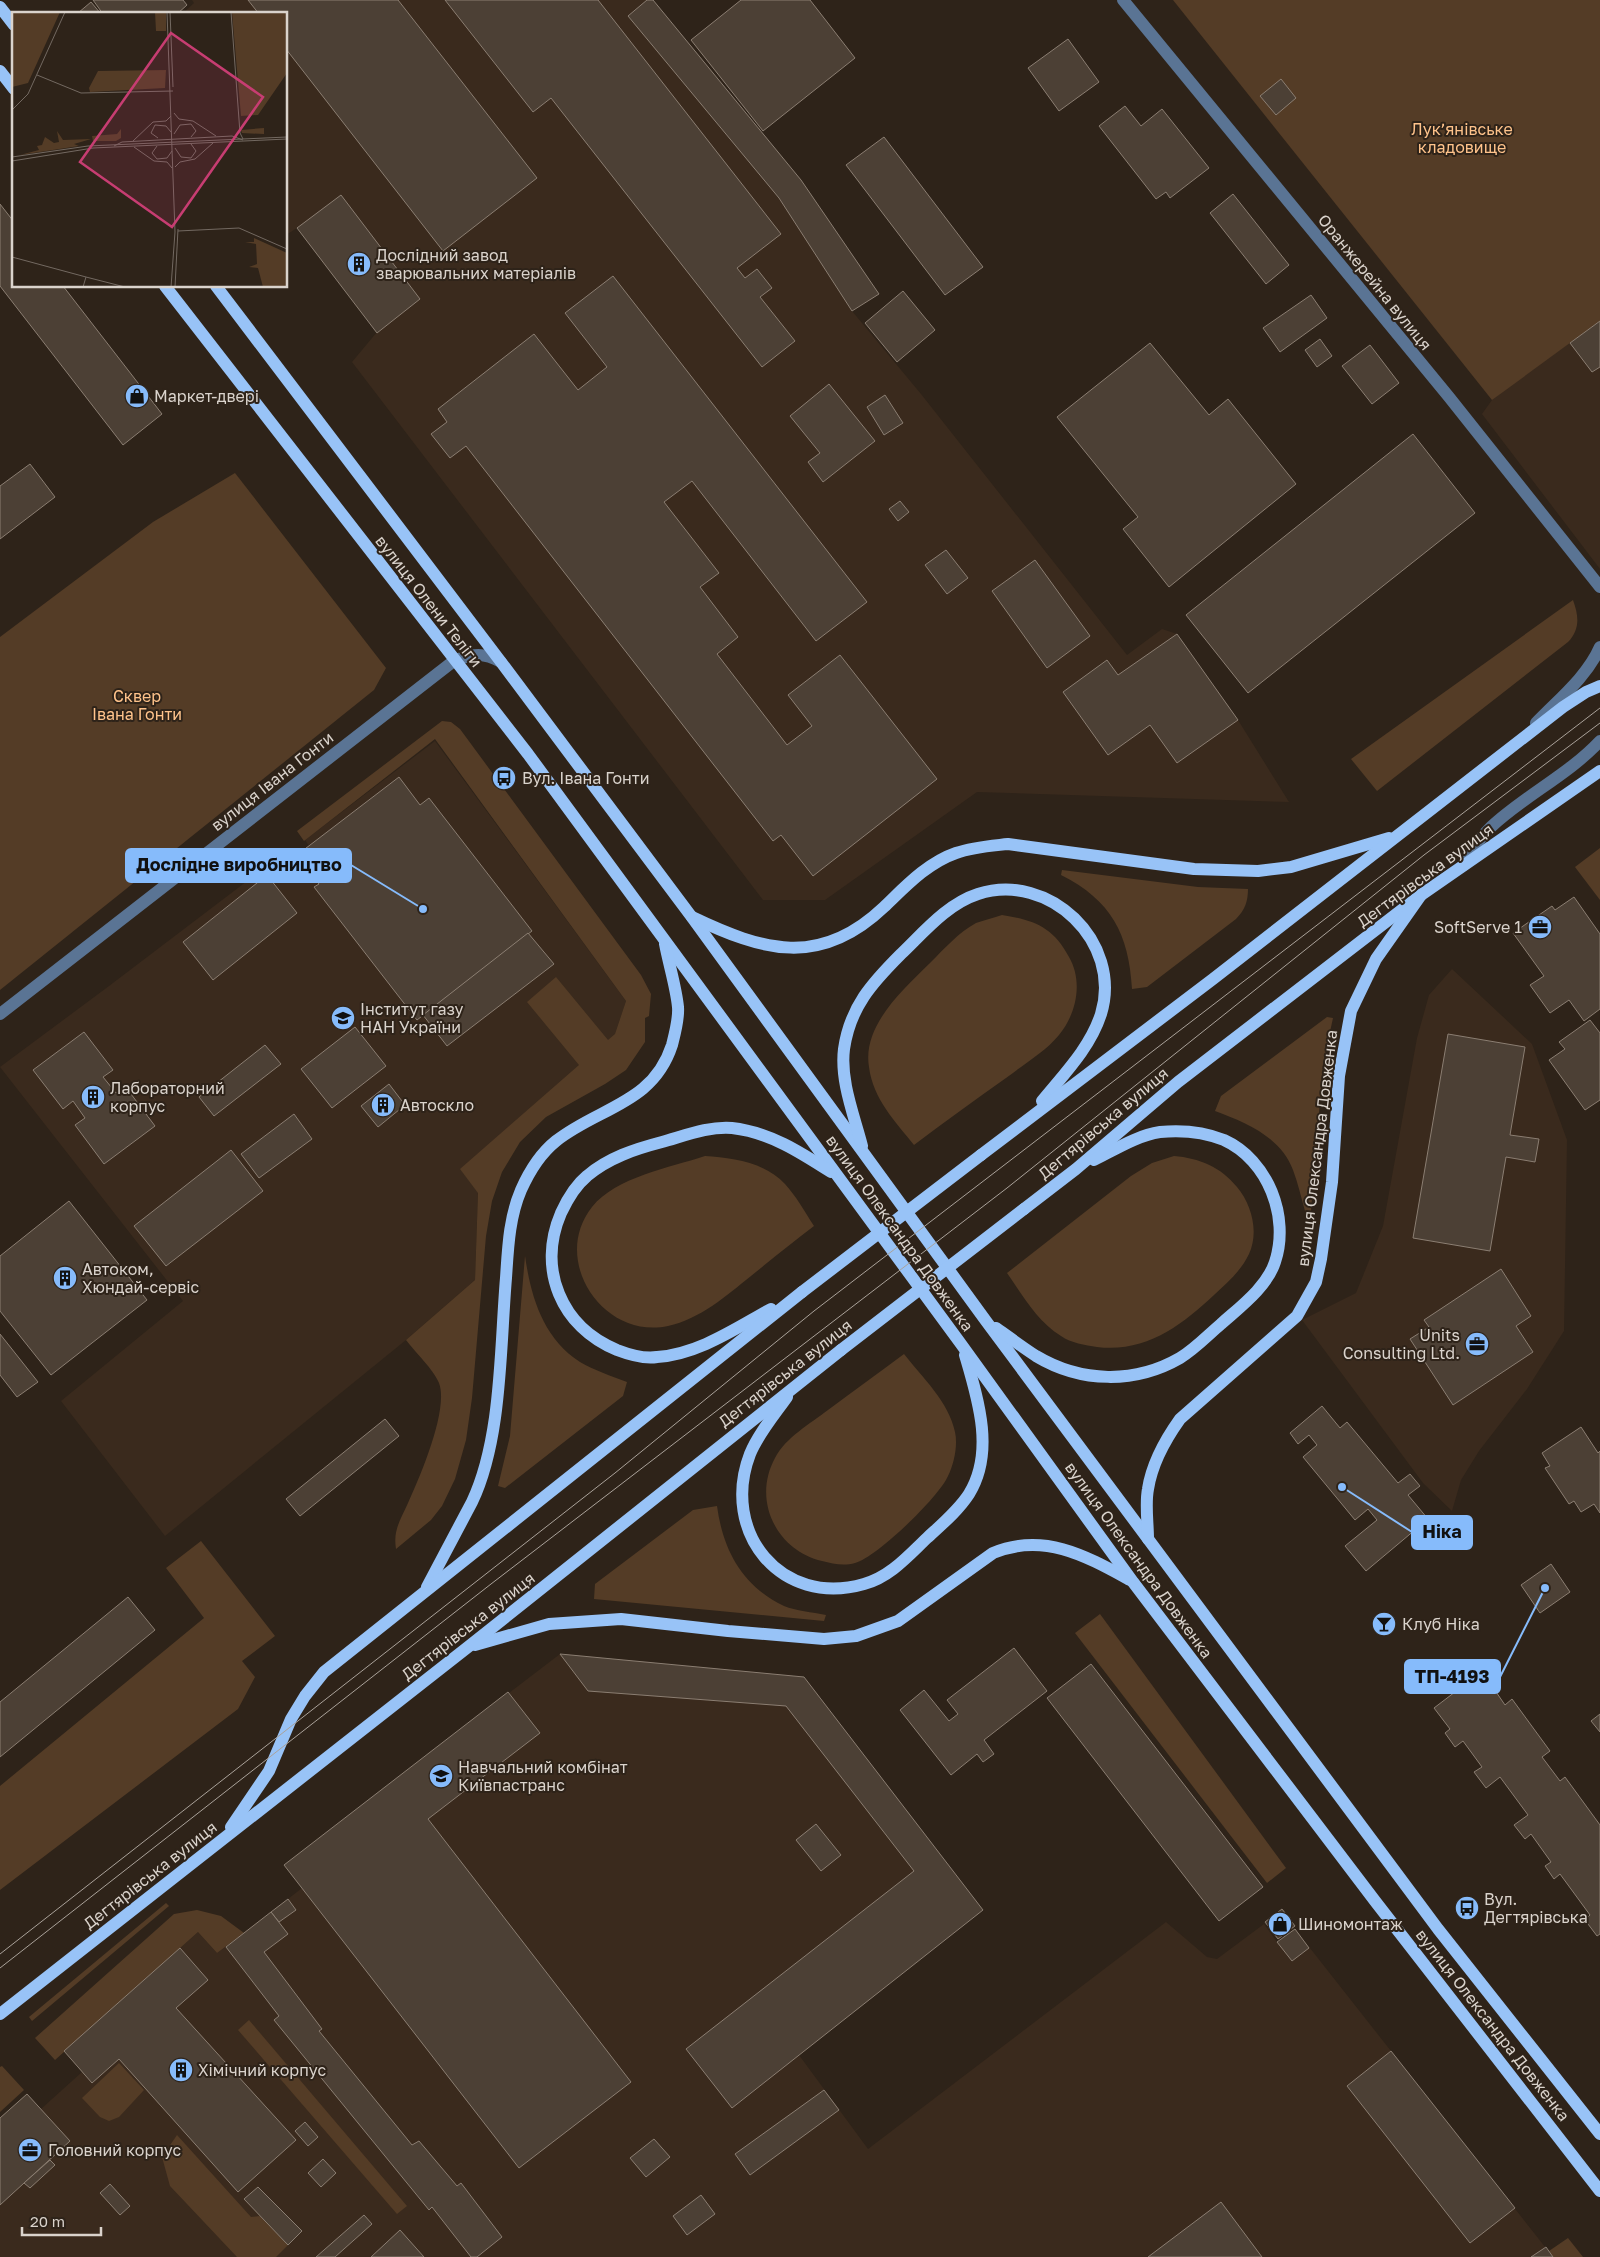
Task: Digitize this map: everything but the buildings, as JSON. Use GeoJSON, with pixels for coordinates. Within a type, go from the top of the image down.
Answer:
{"type":"FeatureCollection","features":[{"type":"Feature","properties":{"kind":"main road"},"geometry":{"type":"LineString","coordinates":[[0,7],[12,22]]}},
{"type":"Feature","properties":{"kind":"main road"},"geometry":{"type":"LineString","coordinates":[[0,71],[12,86]]}},
{"type":"Feature","properties":{"kind":"main road","name":"вулиця Олени Теліги"},"geometry":{"type":"LineString","coordinates":[[167,288],[455,660],[664,940]]}},
{"type":"Feature","properties":{"kind":"main road","name":"вулиця Олени Теліги"},"geometry":{"type":"LineString","coordinates":[[218,288],[691,916]]}},
{"type":"Feature","properties":{"kind":"main road"},"geometry":{"type":"LineString","coordinates":[[224,1838],[269,1771],[292,1718],[305,1696],[324,1672],[802,1292],[1213,979],[1563,707],[1586,692],[1600,686]]}},
{"type":"Feature","properties":{"kind":"main road","name":"Дегтярівська вулиця"},"geometry":{"type":"LineString","coordinates":[[0,2014],[468,1647],[794,1386],[1076,1169],[1178,1082],[1421,896],[1600,771]]}},
{"type":"Feature","properties":{"kind":"main road"},"geometry":{"type":"LineString","coordinates":[[691,916],[725,933],[753,943],[774,947],[807,946],[843,938],[877,913],[913,879],[933,864],[954,854],[981,846],[1008,844],[1194,870],[1258,871],[1291,867],[1396,836]]}},
{"type":"Feature","properties":{"kind":"main road"},"geometry":{"type":"LineString","coordinates":[[864,1153],[845,1081],[844,1051],[848,1028],[857,1006],[880,976],[936,920],[958,904],[978,894],[1002,890],[1027,892],[1066,909],[1091,938],[1104,976],[1101,1012],[1093,1033],[1078,1058],[1029,1118]]}},
{"type":"Feature","properties":{"kind":"main road","name":"вулиця Олександра Довженка"},"geometry":{"type":"LineString","coordinates":[[1148,1539],[1148,1490],[1156,1458],[1166,1438],[1189,1410],[1297,1316],[1316,1282],[1332,1182],[1340,1076],[1351,1011],[1376,959],[1421,896]]}},
{"type":"Feature","properties":{"kind":"main road","name":"вулиця Олександра Довженка"},"geometry":{"type":"LineString","coordinates":[[691,916],[986,1321],[1438,1929],[1600,2134]]}},
{"type":"Feature","properties":{"kind":"main road"},"geometry":{"type":"LineString","coordinates":[[423,1593],[476,1495],[488,1455],[494,1422],[510,1222],[521,1190],[534,1166],[556,1141],[589,1120],[624,1103],[642,1090],[664,1065],[675,1034],[678,1009],[664,940]]}},
{"type":"Feature","properties":{"kind":"main road","name":"вулиця Олександра Довженка"},"geometry":{"type":"LineString","coordinates":[[664,940],[961,1344],[1133,1582],[1382,1909],[1600,2190]]}},
{"type":"Feature","properties":{"kind":"main road"},"geometry":{"type":"LineString","coordinates":[[802,1292],[706,1344],[681,1353],[657,1357],[643,1357],[624,1353],[589,1335],[562,1302],[554,1278],[551,1252],[556,1226],[566,1201],[585,1177],[608,1162],[637,1149],[707,1130],[731,1128],[761,1134],[789,1145],[837,1176]]}},
{"type":"Feature","properties":{"kind":"main road"},"geometry":{"type":"LineString","coordinates":[[986,1321],[1037,1356],[1063,1368],[1082,1374],[1130,1377],[1151,1372],[1182,1357],[1248,1300],[1275,1263],[1280,1220],[1277,1203],[1259,1170],[1242,1151],[1224,1140],[1200,1133],[1158,1132],[1129,1143],[1076,1169]]}},
{"type":"Feature","properties":{"kind":"main road"},"geometry":{"type":"LineString","coordinates":[[794,1386],[750,1454],[744,1482],[744,1521],[752,1539],[776,1570],[796,1581],[815,1587],[843,1590],[866,1584],[887,1574],[943,1523],[968,1494],[977,1473],[983,1444],[981,1416],[974,1384],[961,1344]]}},
{"type":"Feature","properties":{"kind":"main road"},"geometry":{"type":"LineString","coordinates":[[468,1647],[549,1624],[622,1618],[728,1631],[824,1638],[856,1636],[881,1629],[904,1617],[974,1564],[993,1553],[1007,1547],[1031,1544],[1059,1547],[1089,1558],[1133,1582]]}},
{"type":"Feature","properties":{"kind":"street","name":"Оранжерейна вулиця"},"geometry":{"type":"LineString","coordinates":[[1123,0],[1449,397],[1600,587]]}},
{"type":"Feature","properties":{"kind":"street"},"geometry":{"type":"LineString","coordinates":[[1516,744],[1575,684],[1596,656],[1600,647]]}},
{"type":"Feature","properties":{"kind":"street","name":"вулиця Івана Гонти"},"geometry":{"type":"LineString","coordinates":[[0,1014],[455,660],[468,656],[488,654],[501,662]]}},
{"type":"Feature","properties":{"kind":"street"},"geometry":{"type":"LineString","coordinates":[[1464,865],[1475,846],[1490,827],[1600,741]]}},
{"type":"Feature","properties":{"kind":"shaded area","name":"Дослідний завод зварювальних матеріалів"},"geometry":{"type":"Polygon","coordinates":[[[192,0],[647,0],[628,16],[779,198],[852,311],[921,394],[1127,655],[1162,629],[1177,634],[1238,720],[1289,802],[977,792],[825,900],[763,900],[352,362],[377,332],[297,228],[288,234],[288,12],[184,12],[194,3],[192,0]]]}},
{"type":"Feature","properties":{"kind":"shaded area"},"geometry":{"type":"Polygon","coordinates":[[[1600,321],[1600,569],[1482,414],[1492,400],[1510,385],[1600,321]]]}},
{"type":"Feature","properties":{"kind":"shaded area","name":"Інститут газу НАН України"},"geometry":{"type":"Polygon","coordinates":[[[435,741],[626,1001],[615,1035],[582,1064],[478,1193],[475,1280],[406,1340],[165,1536],[61,1401],[183,1301],[0,1067],[263,869],[267,874],[309,846],[305,840],[435,741]]]}},
{"type":"Feature","properties":{"kind":"shaded area"},"geometry":{"type":"Polygon","coordinates":[[[1452,969],[1532,1044],[1567,1140],[1564,1331],[1527,1389],[1479,1451],[1461,1480],[1452,1511],[1423,1483],[1302,1320],[1356,1293],[1383,1226],[1417,1038],[1429,995],[1452,969]]]}},
{"type":"Feature","properties":{"kind":"shaded area"},"geometry":{"type":"Polygon","coordinates":[[[560,1654],[804,1677],[983,1910],[799,2055],[868,2149],[1166,1922],[1207,1957],[1217,1959],[1264,1924],[1277,1942],[1295,1929],[1553,2257],[0,2257],[0,2118],[27,2094],[41,2109],[82,2072],[64,2051],[198,1932],[217,1953],[288,1899],[302,1888],[284,1865],[560,1654]]]}},
{"type":"Feature","properties":{"kind":"green space","name":"Лукʼянівське кладовище"},"geometry":{"type":"Polygon","coordinates":[[[1173,0],[1600,0],[1600,321],[1492,400],[1173,0]]]}},
{"type":"Feature","properties":{"kind":"green space","name":"Сквер Івана Гонти"},"geometry":{"type":"Polygon","coordinates":[[[235,473],[386,668],[374,690],[0,990],[0,637],[153,522],[235,473]]]}},
{"type":"Feature","properties":{"kind":"green space"},"geometry":{"type":"Polygon","coordinates":[[[1573,600],[1577,622],[1575,632],[1568,642],[1377,791],[1351,759],[1573,600]]]}},
{"type":"Feature","properties":{"kind":"green space"},"geometry":{"type":"Polygon","coordinates":[[[442,721],[451,722],[460,729],[641,975],[651,994],[649,1016],[645,1018],[645,1042],[626,1070],[546,1117],[520,1142],[502,1172],[492,1201],[486,1236],[472,1398],[466,1440],[455,1479],[442,1506],[431,1520],[396,1549],[395,1536],[398,1526],[419,1477],[437,1426],[441,1395],[437,1378],[406,1340],[475,1280],[478,1193],[460,1169],[579,1065],[527,1002],[556,977],[608,1040],[615,1034],[626,1001],[435,739],[304,841],[297,831],[442,721]]]}},
{"type":"Feature","properties":{"kind":"green space"},"geometry":{"type":"Polygon","coordinates":[[[1600,848],[1600,900],[1575,867],[1600,848]]]}},
{"type":"Feature","properties":{"kind":"green space"},"geometry":{"type":"Polygon","coordinates":[[[1062,870],[1198,887],[1248,889],[1244,909],[1236,919],[1147,987],[1132,989],[1127,952],[1114,921],[1093,896],[1061,875],[1062,870]]]}},
{"type":"Feature","properties":{"kind":"green space"},"geometry":{"type":"Polygon","coordinates":[[[1002,915],[1024,919],[1042,927],[1056,938],[1069,957],[1076,976],[1077,986],[1074,1007],[1059,1035],[1041,1052],[914,1145],[886,1109],[871,1079],[869,1052],[872,1037],[878,1022],[897,996],[952,941],[976,923],[1002,915]]]}},
{"type":"Feature","properties":{"kind":"green space"},"geometry":{"type":"Polygon","coordinates":[[[1327,1017],[1333,1018],[1323,1064],[1311,1211],[1305,1211],[1293,1170],[1280,1148],[1261,1132],[1215,1111],[1221,1096],[1327,1017]]]}},
{"type":"Feature","properties":{"kind":"green space"},"geometry":{"type":"Polygon","coordinates":[[[705,1156],[748,1162],[768,1171],[785,1184],[814,1226],[722,1299],[691,1318],[668,1326],[644,1327],[623,1321],[604,1308],[590,1292],[580,1272],[577,1250],[581,1228],[592,1207],[615,1188],[644,1175],[705,1156]]]}},
{"type":"Feature","properties":{"kind":"green space"},"geometry":{"type":"Polygon","coordinates":[[[1174,1156],[1201,1161],[1217,1169],[1231,1180],[1242,1194],[1250,1210],[1254,1228],[1252,1246],[1246,1260],[1229,1281],[1189,1317],[1161,1335],[1131,1346],[1114,1348],[1097,1347],[1074,1342],[1061,1336],[1038,1316],[1007,1273],[1131,1176],[1152,1163],[1174,1156]]]}},
{"type":"Feature","properties":{"kind":"green space"},"geometry":{"type":"Polygon","coordinates":[[[525,1256],[535,1301],[548,1329],[557,1341],[580,1362],[627,1382],[623,1396],[505,1488],[498,1486],[510,1436],[525,1256]]]}},
{"type":"Feature","properties":{"kind":"green space"},"geometry":{"type":"Polygon","coordinates":[[[904,1354],[934,1390],[952,1421],[956,1437],[956,1448],[948,1476],[933,1498],[906,1525],[878,1550],[865,1558],[855,1563],[839,1564],[822,1561],[806,1555],[792,1546],[781,1535],[773,1521],[768,1506],[766,1490],[775,1458],[785,1444],[799,1431],[904,1354]]]}},
{"type":"Feature","properties":{"kind":"green space"},"geometry":{"type":"Polygon","coordinates":[[[717,1506],[724,1537],[730,1552],[746,1577],[769,1598],[789,1608],[826,1615],[824,1621],[594,1599],[595,1584],[693,1510],[717,1506]]]}},
{"type":"Feature","properties":{"kind":"green space"},"geometry":{"type":"Polygon","coordinates":[[[201,1541],[275,1636],[242,1661],[255,1677],[238,1709],[0,1890],[0,1786],[204,1618],[166,1568],[201,1541]]]}},
{"type":"Feature","properties":{"kind":"green space"},"geometry":{"type":"Polygon","coordinates":[[[1100,1614],[1286,1868],[1267,1883],[1075,1633],[1100,1614]]]}},
{"type":"Feature","properties":{"kind":"green space"},"geometry":{"type":"Polygon","coordinates":[[[166,1903],[169,1906],[32,2021],[29,2017],[166,1903]]]}},
{"type":"Feature","properties":{"kind":"green space"},"geometry":{"type":"Polygon","coordinates":[[[197,1910],[221,1916],[244,1933],[217,1953],[198,1932],[55,2060],[35,2038],[174,1914],[197,1910]]]}},
{"type":"Feature","properties":{"kind":"green space"},"geometry":{"type":"Polygon","coordinates":[[[249,2020],[407,2206],[397,2214],[238,2030],[249,2020]]]}},
{"type":"Feature","properties":{"kind":"green space"},"geometry":{"type":"Polygon","coordinates":[[[119,2063],[144,2090],[119,2117],[109,2121],[100,2117],[82,2098],[119,2063]]]}},
{"type":"Feature","properties":{"kind":"green space"},"geometry":{"type":"Polygon","coordinates":[[[2,2066],[24,2090],[0,2112],[0,2067],[2,2066]]]}},
{"type":"Feature","properties":{"kind":"green space"},"geometry":{"type":"Polygon","coordinates":[[[177,2135],[251,2217],[260,2216],[288,2245],[276,2257],[237,2257],[170,2186],[162,2157],[177,2135]]]}},
{"type":"Feature","properties":{"kind":"green space"},"geometry":{"type":"Polygon","coordinates":[[[1568,2238],[1583,2257],[1553,2257],[1549,2251],[1568,2238]]]}},
{"type":"Feature","properties":{"kind":"tram line"},"geometry":{"type":"LineString","coordinates":[[0,1954],[615,1473],[814,1311],[1600,708]]}},
{"type":"Feature","properties":{"kind":"tram line"},"geometry":{"type":"LineString","coordinates":[[0,1968],[491,1584],[1007,1188],[1424,855],[1600,723]]}},
{"type":"Feature","properties":{"kind":"place","name":"Дослідний завод зварювальних матеріалів"},"geometry":{"type":"Point","coordinates":[359,264]}},
{"type":"Feature","properties":{"kind":"place","name":"Маркет-двері"},"geometry":{"type":"Point","coordinates":[137,396]}},
{"type":"Feature","properties":{"kind":"place","name":"Вул. Івана Гонти"},"geometry":{"type":"Point","coordinates":[504,778]}},
{"type":"Feature","properties":{"kind":"place","name":"Дослідне виробництво"},"geometry":{"type":"Point","coordinates":[423,909]}},
{"type":"Feature","properties":{"kind":"place","name":"SoftServe 1"},"geometry":{"type":"Point","coordinates":[1540,927]}},
{"type":"Feature","properties":{"kind":"place","name":"Інститут газу НАН України"},"geometry":{"type":"Point","coordinates":[343,1018]}},
{"type":"Feature","properties":{"kind":"place","name":"Лабораторний корпус"},"geometry":{"type":"Point","coordinates":[93,1097]}},
{"type":"Feature","properties":{"kind":"place","name":"Автоскло"},"geometry":{"type":"Point","coordinates":[383,1105]}},
{"type":"Feature","properties":{"kind":"place","name":"Автоком, Хюндай-сервіс"},"geometry":{"type":"Point","coordinates":[65,1278]}},
{"type":"Feature","properties":{"kind":"place","name":"Units Consulting Ltd."},"geometry":{"type":"Point","coordinates":[1477,1344]}},
{"type":"Feature","properties":{"kind":"place","name":"Ніка"},"geometry":{"type":"Point","coordinates":[1342,1487]}},
{"type":"Feature","properties":{"kind":"place","name":"ТП-4193"},"geometry":{"type":"Point","coordinates":[1545,1588]}},
{"type":"Feature","properties":{"kind":"place","name":"Клуб Ніка"},"geometry":{"type":"Point","coordinates":[1384,1624]}},
{"type":"Feature","properties":{"kind":"place","name":"Навчальний комбінат Київпастранс"},"geometry":{"type":"Point","coordinates":[441,1776]}},
{"type":"Feature","properties":{"kind":"place","name":"Вул. Дегтярівська"},"geometry":{"type":"Point","coordinates":[1467,1908]}},
{"type":"Feature","properties":{"kind":"place","name":"Шиномонтаж"},"geometry":{"type":"Point","coordinates":[1280,1924]}},
{"type":"Feature","properties":{"kind":"place","name":"Хімічний корпус"},"geometry":{"type":"Point","coordinates":[181,2070]}},
{"type":"Feature","properties":{"kind":"place","name":"Головний корпус"},"geometry":{"type":"Point","coordinates":[30,2150]}}]}
